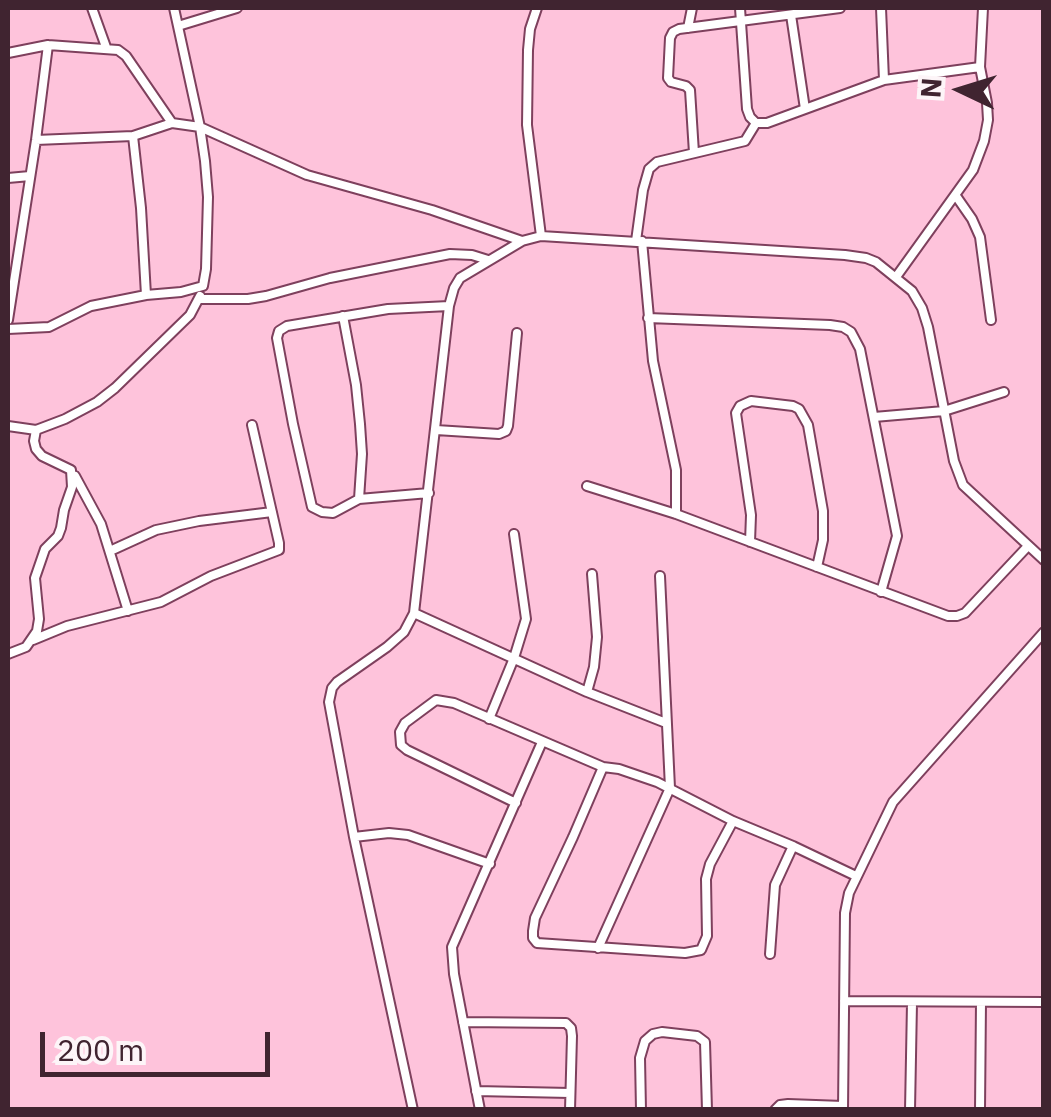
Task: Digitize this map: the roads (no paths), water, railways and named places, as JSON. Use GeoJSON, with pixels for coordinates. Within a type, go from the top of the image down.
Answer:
{"type":"FeatureCollection","features":[{"type":"Feature","properties":{"kind":"street"},"geometry":{"type":"LineString","coordinates":[[92,8],[106,47]]}},
{"type":"Feature","properties":{"kind":"street"},"geometry":{"type":"LineString","coordinates":[[8,426],[36,430],[106,395],[190,315],[199,299],[206,269],[208,197],[200,127],[174,8]]}},
{"type":"Feature","properties":{"kind":"street"},"geometry":{"type":"LineString","coordinates":[[178,26],[236,8]]}},
{"type":"Feature","properties":{"kind":"street"},"geometry":{"type":"LineString","coordinates":[[537,8],[528,50],[527,125],[541,236]]}},
{"type":"Feature","properties":{"kind":"street"},"geometry":{"type":"LineString","coordinates":[[688,28],[692,8]]}},
{"type":"Feature","properties":{"kind":"street"},"geometry":{"type":"LineString","coordinates":[[740,8],[747,109],[756,123],[767,123],[884,80],[980,67]]}},
{"type":"Feature","properties":{"kind":"street"},"geometry":{"type":"LineString","coordinates":[[694,153],[690,90],[668,78],[671,36],[679,29],[836,8]]}},
{"type":"Feature","properties":{"kind":"street"},"geometry":{"type":"LineString","coordinates":[[881,8],[884,80]]}},
{"type":"Feature","properties":{"kind":"street"},"geometry":{"type":"LineString","coordinates":[[896,278],[978,159],[988,120],[980,67],[983,8]]}},
{"type":"Feature","properties":{"kind":"street"},"geometry":{"type":"LineString","coordinates":[[791,15],[805,109]]}},
{"type":"Feature","properties":{"kind":"street"},"geometry":{"type":"LineString","coordinates":[[8,318],[48,45]]}},
{"type":"Feature","properties":{"kind":"street"},"geometry":{"type":"LineString","coordinates":[[8,53],[48,45],[118,50],[172,123]]}},
{"type":"Feature","properties":{"kind":"street"},"geometry":{"type":"LineString","coordinates":[[36,140],[133,136],[172,123],[200,127],[306,175],[432,210],[522,242]]}},
{"type":"Feature","properties":{"kind":"street"},"geometry":{"type":"LineString","coordinates":[[676,514],[676,470],[653,361],[639,241],[643,190],[649,169],[657,162],[746,141],[756,123]]}},
{"type":"Feature","properties":{"kind":"street"},"geometry":{"type":"LineString","coordinates":[[133,136],[146,295]]}},
{"type":"Feature","properties":{"kind":"street"},"geometry":{"type":"LineString","coordinates":[[8,178],[30,176]]}},
{"type":"Feature","properties":{"kind":"street"},"geometry":{"type":"LineString","coordinates":[[956,196],[980,237],[992,320]]}},
{"type":"Feature","properties":{"kind":"street"},"geometry":{"type":"LineString","coordinates":[[412,1110],[354,837],[329,694],[337,682],[404,632],[414,613],[449,306],[460,278],[522,242],[541,236],[866,258],[876,262],[912,291],[922,308],[954,462],[963,485],[1044,560]]}},
{"type":"Feature","properties":{"kind":"street"},"geometry":{"type":"LineString","coordinates":[[199,299],[266,296],[330,278],[450,254],[488,260]]}},
{"type":"Feature","properties":{"kind":"street"},"geometry":{"type":"LineString","coordinates":[[8,329],[49,327],[91,306],[203,286]]}},
{"type":"Feature","properties":{"kind":"street"},"geometry":{"type":"LineString","coordinates":[[429,493],[359,498],[333,513],[312,507],[277,346],[280,331],[286,326],[388,309],[449,306]]}},
{"type":"Feature","properties":{"kind":"street"},"geometry":{"type":"LineString","coordinates":[[343,316],[360,424],[359,498]]}},
{"type":"Feature","properties":{"kind":"street"},"geometry":{"type":"LineString","coordinates":[[648,318],[830,325],[851,332],[860,348],[897,536],[881,592]]}},
{"type":"Feature","properties":{"kind":"street"},"geometry":{"type":"LineString","coordinates":[[436,430],[499,434],[506,431],[517,333]]}},
{"type":"Feature","properties":{"kind":"street"},"geometry":{"type":"LineString","coordinates":[[874,417],[944,411],[1004,392]]}},
{"type":"Feature","properties":{"kind":"street"},"geometry":{"type":"LineString","coordinates":[[750,542],[751,514],[736,413],[751,401],[793,406],[800,409],[808,425],[824,511],[823,540],[816,567]]}},
{"type":"Feature","properties":{"kind":"street"},"geometry":{"type":"LineString","coordinates":[[32,640],[67,626],[161,602],[211,576],[277,551],[280,546],[252,425]]}},
{"type":"Feature","properties":{"kind":"street"},"geometry":{"type":"LineString","coordinates":[[36,430],[34,441],[42,456],[71,470],[101,524],[128,611]]}},
{"type":"Feature","properties":{"kind":"street"},"geometry":{"type":"LineString","coordinates":[[8,654],[26,647],[37,631],[36,578],[45,549],[61,528],[72,488],[71,470]]}},
{"type":"Feature","properties":{"kind":"street"},"geometry":{"type":"LineString","coordinates":[[587,486],[676,514],[940,614],[965,613],[1028,546]]}},
{"type":"Feature","properties":{"kind":"street"},"geometry":{"type":"LineString","coordinates":[[110,551],[156,530],[272,512]]}},
{"type":"Feature","properties":{"kind":"street"},"geometry":{"type":"LineString","coordinates":[[490,718],[526,619],[514,534]]}},
{"type":"Feature","properties":{"kind":"street"},"geometry":{"type":"LineString","coordinates":[[587,692],[597,637],[592,574]]}},
{"type":"Feature","properties":{"kind":"street"},"geometry":{"type":"LineString","coordinates":[[598,948],[670,788],[660,576]]}},
{"type":"Feature","properties":{"kind":"street"},"geometry":{"type":"LineString","coordinates":[[414,613],[587,692],[666,723]]}},
{"type":"Feature","properties":{"kind":"street"},"geometry":{"type":"LineString","coordinates":[[775,1110],[788,1104],[843,1108],[846,902],[856,876],[893,802],[1040,643],[1044,632]]}},
{"type":"Feature","properties":{"kind":"street"},"geometry":{"type":"LineString","coordinates":[[516,803],[401,745],[400,732],[405,723],[436,700],[454,703],[603,767],[620,769],[670,788],[732,821],[856,876]]}},
{"type":"Feature","properties":{"kind":"street"},"geometry":{"type":"LineString","coordinates":[[480,1110],[452,947],[542,742]]}},
{"type":"Feature","properties":{"kind":"street"},"geometry":{"type":"LineString","coordinates":[[603,767],[535,918],[532,930],[538,943],[685,954],[701,950],[707,936],[706,880],[732,821]]}},
{"type":"Feature","properties":{"kind":"street"},"geometry":{"type":"LineString","coordinates":[[354,837],[389,832],[408,834],[490,864]]}},
{"type":"Feature","properties":{"kind":"street"},"geometry":{"type":"LineString","coordinates":[[770,954],[776,885],[793,846]]}},
{"type":"Feature","properties":{"kind":"street"},"geometry":{"type":"LineString","coordinates":[[844,1001],[1044,1002]]}},
{"type":"Feature","properties":{"kind":"street"},"geometry":{"type":"LineString","coordinates":[[980,1110],[981,1002]]}},
{"type":"Feature","properties":{"kind":"street"},"geometry":{"type":"LineString","coordinates":[[910,1110],[912,1003]]}},
{"type":"Feature","properties":{"kind":"street"},"geometry":{"type":"LineString","coordinates":[[463,1022],[566,1023],[572,1036],[570,1110]]}},
{"type":"Feature","properties":{"kind":"street"},"geometry":{"type":"LineString","coordinates":[[641,1110],[640,1058],[645,1041],[662,1032],[697,1036],[704,1042],[707,1110]]}},
{"type":"Feature","properties":{"kind":"street"},"geometry":{"type":"LineString","coordinates":[[476,1091],[570,1094]]}}]}
